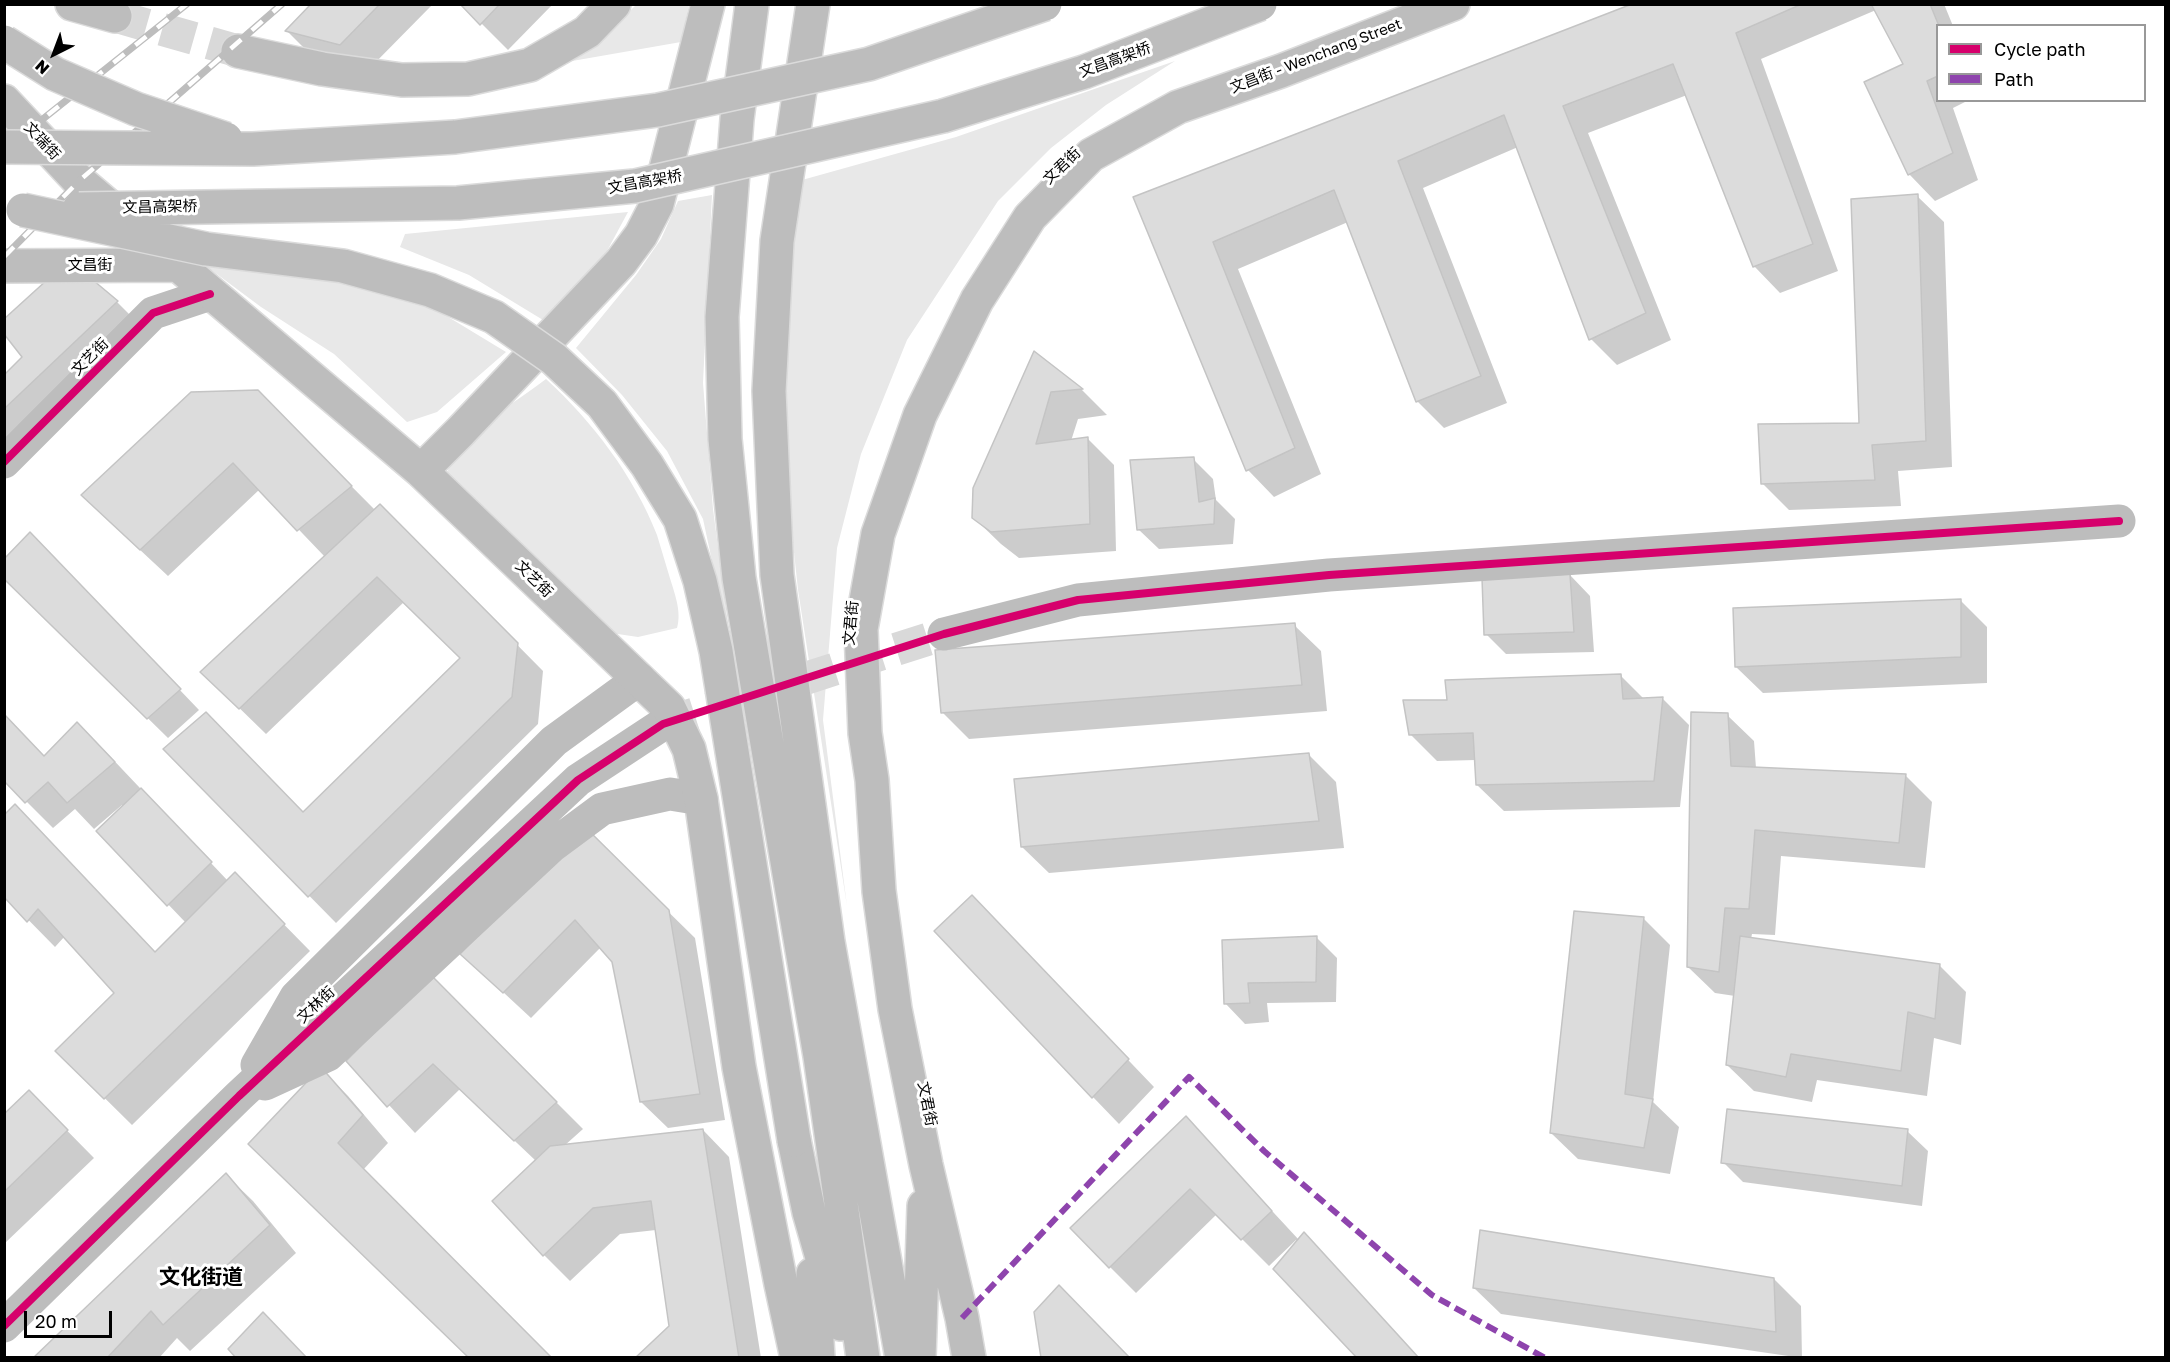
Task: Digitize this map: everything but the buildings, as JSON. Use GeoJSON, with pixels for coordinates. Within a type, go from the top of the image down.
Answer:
{"type":"FeatureCollection","features":[{"type":"Feature","properties":{"kind":"main road"},"geometry":{"type":"LineString","coordinates":[[72,4],[115,16]]}},
{"type":"Feature","properties":{"kind":"main road"},"geometry":{"type":"LineString","coordinates":[[238,51],[322,69],[402,80],[468,79],[530,64],[587,32],[614,4]]}},
{"type":"Feature","properties":{"kind":"main road"},"geometry":{"type":"LineString","coordinates":[[421,471],[613,271],[641,235],[657,204],[708,4]]}},
{"type":"Feature","properties":{"kind":"main road"},"geometry":{"type":"LineString","coordinates":[[752,4],[737,119],[722,317],[725,439],[739,578],[820,1056],[863,1358]]}},
{"type":"Feature","properties":{"kind":"main road"},"geometry":{"type":"LineString","coordinates":[[813,4],[777,241],[769,391],[777,574],[828,942],[902,1358]]}},
{"type":"Feature","properties":{"kind":"main road"},"geometry":{"type":"LineString","coordinates":[[4,147],[253,149],[455,137],[658,110],[869,64],[1045,4]]}},
{"type":"Feature","properties":{"kind":"main road","name":"文昌高架桥"},"geometry":{"type":"LineString","coordinates":[[14,209],[458,202],[635,186],[943,116],[1084,72],[1260,4]]}},
{"type":"Feature","properties":{"kind":"main road","name":"文昌街 - Wenchang Street"},"geometry":{"type":"LineString","coordinates":[[1178,107],[1453,4]]}},
{"type":"Feature","properties":{"kind":"main road"},"geometry":{"type":"LineString","coordinates":[[4,42],[55,74],[126,105],[253,149]]}},
{"type":"Feature","properties":{"kind":"main road","name":"文瑞街"},"geometry":{"type":"LineString","coordinates":[[4,101],[80,181]]}},
{"type":"Feature","properties":{"kind":"main road","name":"文君街"},"geometry":{"type":"LineString","coordinates":[[969,1358],[962,1318],[926,1165],[893,998],[879,891],[872,780],[865,733],[861,629],[878,534],[920,416],[977,300],[1030,217],[1091,155],[1178,107]]}},
{"type":"Feature","properties":{"kind":"main road","name":"文艺街"},"geometry":{"type":"LineString","coordinates":[[80,181],[210,294],[421,471],[639,679]]}},
{"type":"Feature","properties":{"kind":"main road"},"geometry":{"type":"LineString","coordinates":[[14,209],[206,249],[343,266],[430,290],[494,317],[554,358],[602,404],[647,465],[680,519],[700,581],[716,651],[794,1140],[808,1212],[851,1358]]}},
{"type":"Feature","properties":{"kind":"main road","name":"文昌街"},"geometry":{"type":"LineString","coordinates":[[4,266],[176,265]]}},
{"type":"Feature","properties":{"kind":"main road","name":"文艺街"},"geometry":{"type":"LineString","coordinates":[[4,462],[153,313],[210,294]]}},
{"type":"Feature","properties":{"kind":"main road"},"geometry":{"type":"LineString","coordinates":[[944,634],[1078,600],[1329,575],[2119,520]]}},
{"type":"Feature","properties":{"kind":"main road"},"geometry":{"type":"LineString","coordinates":[[239,1096],[296,997],[554,741],[639,679],[669,708],[688,749],[701,799],[739,1067],[797,1358]]}},
{"type":"Feature","properties":{"kind":"main road","name":"文林街"},"geometry":{"type":"LineString","coordinates":[[4,1326],[239,1096],[578,780],[663,724]]}},
{"type":"Feature","properties":{"kind":"main road"},"geometry":{"type":"LineString","coordinates":[[239,1096],[328,1055],[552,846],[602,809],[670,794],[701,799]]}},
{"type":"Feature","properties":{"kind":"main road"},"geometry":{"type":"LineString","coordinates":[[919,1358],[926,1165]]}},
{"type":"Feature","properties":{"kind":"main road"},"geometry":{"type":"LineString","coordinates":[[808,1212],[818,1358]]}},
{"type":"Feature","properties":{"kind":"shaded area"},"geometry":{"type":"Polygon","coordinates":[[[636,5],[689,5],[681,42],[555,64],[592,48],[636,5]]]}},
{"type":"Feature","properties":{"kind":"shaded area"},"geometry":{"type":"Polygon","coordinates":[[[1175,61],[1106,105],[1051,148],[998,201],[907,340],[861,454],[837,548],[823,720],[847,906],[798,590],[783,448],[790,239],[802,180],[956,137],[1175,61]]]}},
{"type":"Feature","properties":{"kind":"shaded area"},"geometry":{"type":"Polygon","coordinates":[[[712,195],[703,383],[713,509],[732,654],[703,519],[667,451],[622,395],[576,348],[636,275],[661,239],[678,201],[712,195]]]}},
{"type":"Feature","properties":{"kind":"shaded area"},"geometry":{"type":"Polygon","coordinates":[[[628,212],[607,251],[543,320],[469,275],[400,247],[405,234],[628,212]]]}},
{"type":"Feature","properties":{"kind":"shaded area"},"geometry":{"type":"Polygon","coordinates":[[[215,251],[378,286],[440,312],[506,352],[437,412],[407,422],[334,354],[261,307],[206,266],[215,251]]]}},
{"type":"Feature","properties":{"kind":"shaded area"},"geometry":{"type":"Polygon","coordinates":[[[546,379],[595,431],[624,471],[648,513],[673,588],[678,608],[677,628],[638,637],[611,633],[447,472],[465,443],[477,431],[546,379]]]}},
{"type":"Feature","properties":{"kind":"tunnel"},"geometry":{"type":"LineString","coordinates":[[115,16],[238,51]]}},
{"type":"Feature","properties":{"kind":"tunnel"},"geometry":{"type":"LineString","coordinates":[[663,724],[944,634]]}},
{"type":"Feature","properties":{"kind":"railway"},"geometry":{"type":"LineString","coordinates":[[4,150],[187,4]]}},
{"type":"Feature","properties":{"kind":"railway"},"geometry":{"type":"LineString","coordinates":[[4,257],[79,181],[282,4]]}},
{"type":"Feature","properties":{"kind":"marked path"},"geometry":{"type":"LineString","coordinates":[[962,1318],[1189,1077],[1264,1151],[1432,1295],[1545,1358]]}},
{"type":"Feature","properties":{"kind":"cycle path"},"geometry":{"type":"LineString","coordinates":[[4,462],[153,313],[210,294]]}},
{"type":"Feature","properties":{"kind":"cycle path"},"geometry":{"type":"LineString","coordinates":[[4,1326],[239,1096],[578,780],[663,724],[944,634],[1078,600],[1329,575],[2119,521]]}},
{"type":"Feature","properties":{"kind":"district","name":"文化街道"},"geometry":{"type":"Point","coordinates":[201,1277]}}]}
